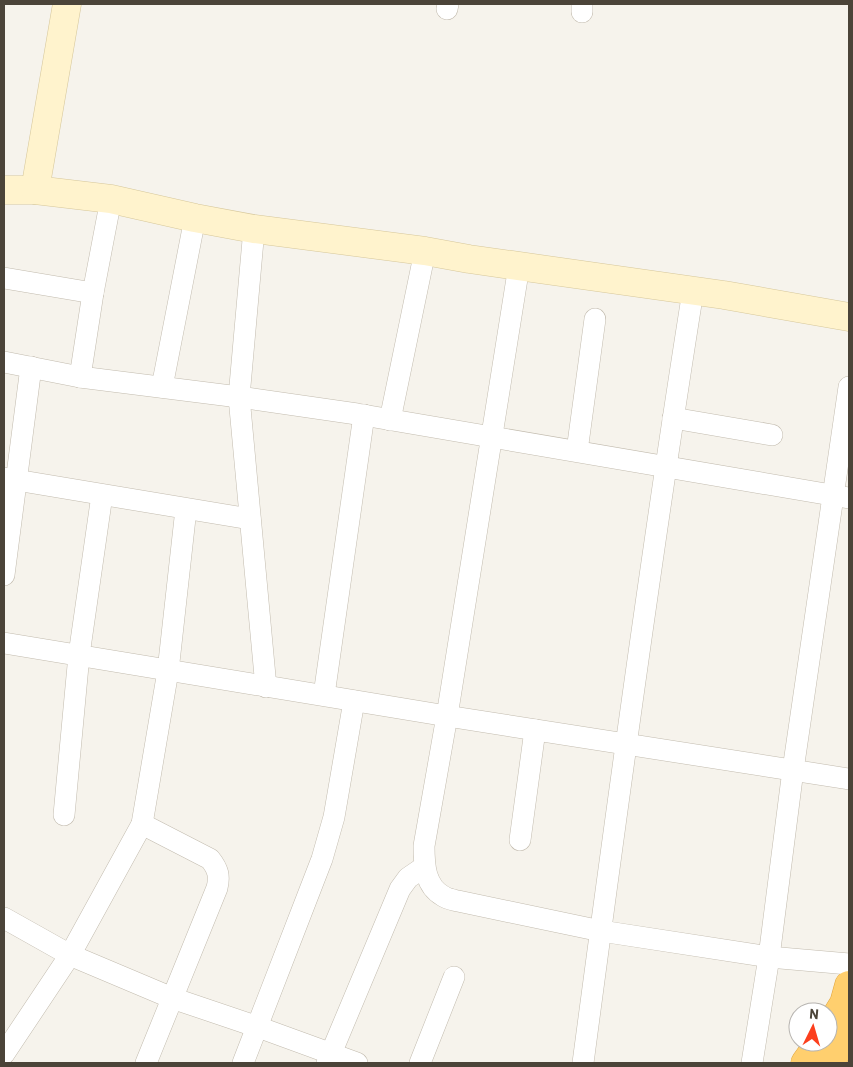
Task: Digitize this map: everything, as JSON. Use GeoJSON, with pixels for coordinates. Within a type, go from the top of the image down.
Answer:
{"type":"FeatureCollection","features":[{"type":"Feature","properties":{"kind":"highway"},"geometry":{"type":"LineString","coordinates":[[838,1018],[849,984]]}},
{"type":"Feature","properties":{"kind":"highway"},"geometry":{"type":"LineString","coordinates":[[805,1063],[815,1052]]}},
{"type":"Feature","properties":{"kind":"street"},"geometry":{"type":"LineString","coordinates":[[35,190],[67,4]]}},
{"type":"Feature","properties":{"kind":"street"},"geometry":{"type":"LineString","coordinates":[[4,190],[35,190],[112,199],[254,229],[425,251],[693,291],[849,317]]}},
{"type":"Feature","properties":{"kind":"street"},"geometry":{"type":"LineString","coordinates":[[80,377],[93,294],[112,199]]}},
{"type":"Feature","properties":{"kind":"street"},"geometry":{"type":"LineString","coordinates":[[162,387],[195,218]]}},
{"type":"Feature","properties":{"kind":"street"},"geometry":{"type":"LineString","coordinates":[[254,229],[239,397],[266,687]]}},
{"type":"Feature","properties":{"kind":"street"},"geometry":{"type":"LineString","coordinates":[[390,420],[425,251]]}},
{"type":"Feature","properties":{"kind":"street"},"geometry":{"type":"LineString","coordinates":[[519,266],[447,716],[424,846],[424,866],[430,884],[443,896],[458,901],[601,931],[769,957],[849,964]]}},
{"type":"Feature","properties":{"kind":"street"},"geometry":{"type":"LineString","coordinates":[[4,278],[93,294]]}},
{"type":"Feature","properties":{"kind":"street"},"geometry":{"type":"LineString","coordinates":[[583,1063],[665,466],[693,291]]}},
{"type":"Feature","properties":{"kind":"street"},"geometry":{"type":"LineString","coordinates":[[577,451],[595,319]]}},
{"type":"Feature","properties":{"kind":"street"},"geometry":{"type":"LineString","coordinates":[[4,362],[80,377],[364,415],[842,496]]}},
{"type":"Feature","properties":{"kind":"street"},"geometry":{"type":"LineString","coordinates":[[4,575],[10,479],[31,367]]}},
{"type":"Feature","properties":{"kind":"street"},"geometry":{"type":"LineString","coordinates":[[752,1063],[769,957],[793,770],[842,496],[849,387]]}},
{"type":"Feature","properties":{"kind":"street"},"geometry":{"type":"LineString","coordinates":[[324,696],[364,415]]}},
{"type":"Feature","properties":{"kind":"street"},"geometry":{"type":"LineString","coordinates":[[672,418],[772,435]]}},
{"type":"Feature","properties":{"kind":"street"},"geometry":{"type":"LineString","coordinates":[[10,479],[250,520]]}},
{"type":"Feature","properties":{"kind":"street"},"geometry":{"type":"LineString","coordinates":[[64,815],[79,655],[102,495]]}},
{"type":"Feature","properties":{"kind":"street"},"geometry":{"type":"LineString","coordinates":[[4,1054],[70,956],[142,824],[168,671],[186,509]]}},
{"type":"Feature","properties":{"kind":"street"},"geometry":{"type":"LineString","coordinates":[[4,643],[266,687],[849,779]]}},
{"type":"Feature","properties":{"kind":"street"},"geometry":{"type":"LineString","coordinates":[[243,1063],[328,840],[334,818],[354,701]]}},
{"type":"Feature","properties":{"kind":"street"},"geometry":{"type":"LineString","coordinates":[[520,840],[535,730]]}},
{"type":"Feature","properties":{"kind":"street"},"geometry":{"type":"LineString","coordinates":[[142,824],[210,859],[217,867],[219,878],[217,888],[146,1063]]}},
{"type":"Feature","properties":{"kind":"street"},"geometry":{"type":"LineString","coordinates":[[329,1059],[400,889],[408,878],[424,866]]}},
{"type":"Feature","properties":{"kind":"street"},"geometry":{"type":"LineString","coordinates":[[4,918],[70,956],[172,998],[258,1026],[329,1059],[357,1063]]}},
{"type":"Feature","properties":{"kind":"street"},"geometry":{"type":"LineString","coordinates":[[420,1063],[454,977]]}}]}
